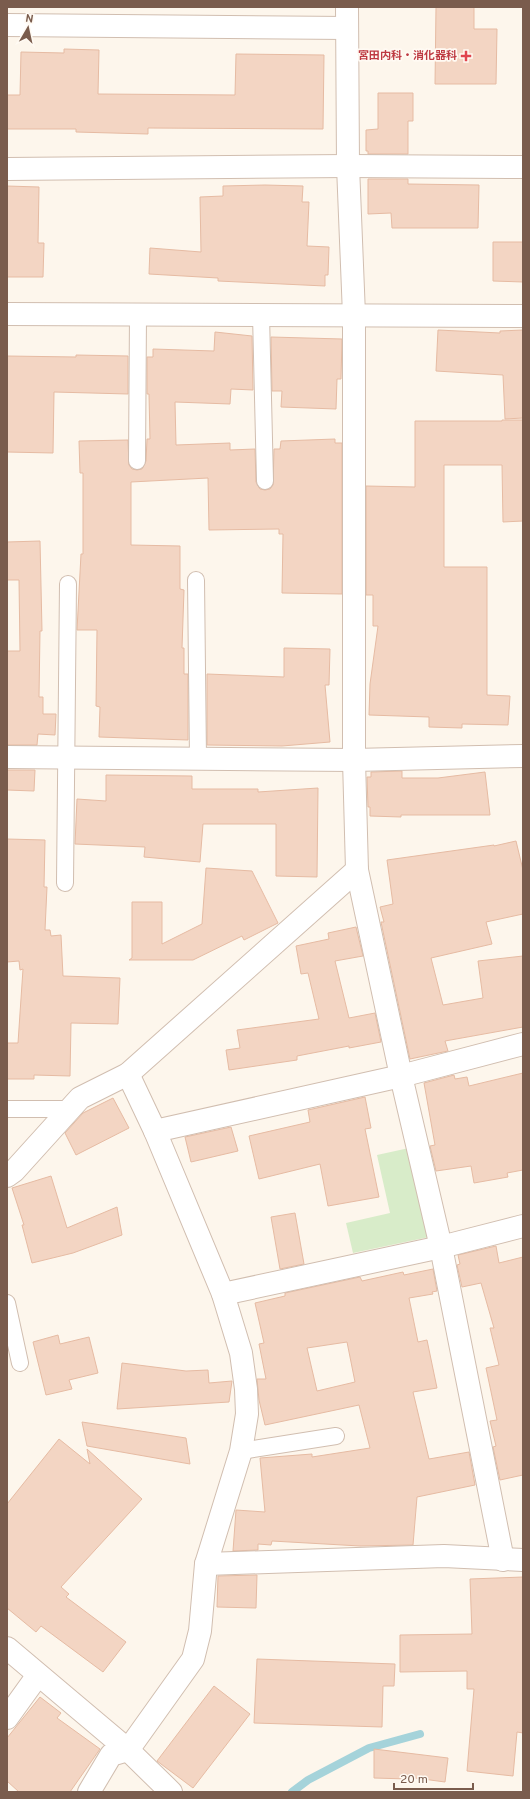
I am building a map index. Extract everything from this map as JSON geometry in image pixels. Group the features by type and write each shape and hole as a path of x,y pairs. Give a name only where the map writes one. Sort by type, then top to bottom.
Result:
{"street":[{"path":"7,25 347,18 348,166 354,315 354,760 357,870 401,1076 513,1560 444,1556 206,1564"},
{"path":"7,169 348,166 523,167"},
{"path":"7,314 523,316"},
{"path":"7,757 354,760 523,756"},
{"path":"7,1176 14,1171 80,1098 128,1074 357,870"},
{"path":"155,1131 401,1076 523,1044"},
{"path":"89,1792 111,1755 128,1750 193,1659 200,1631 206,1564 242,1451 247,1414 246,1389 241,1353 223,1294 155,1131 128,1074"},
{"path":"223,1294 441,1246 523,1226"},
{"path":"7,1648 128,1750 171,1792"},
{"path":"7,1718 38,1675"}],"lane":[{"path":"137,461 138,314"},
{"path":"261,315 265,481"},
{"path":"196,580 198,759"},
{"path":"65,884 68,584"},
{"path":"7,1109 69,1109"},
{"path":"7,1303 20,1363"},
{"path":"242,1451 336,1436"}],"green space":[{"path":"409,1148 429,1237 353,1253 346,1223 390,1213 377,1155"}],"building":[{"name":"宮田内科・消化器科","path":"436,7 474,7 474,29 497,29 496,84 435,84"},
{"path":"64,49 99,50 98,94 235,95 236,54 324,55 323,129 148,128 148,134 76,132 76,129 7,129 7,95 20,95 21,52 64,53"},
{"path":"378,93 413,93 413,121 408,121 408,154 368,154 368,151 366,151 366,130 378,129"},
{"path":"368,179 408,179 408,184 479,185 478,228 392,228 391,213 368,214"},
{"path":"7,186 39,187 38,243 44,243 43,277 7,277"},
{"path":"223,186 303,186 302,202 309,202 307,246 329,247 328,275 325,275 325,286 218,281 218,278 149,274 150,248 201,252 200,197 223,196"},
{"path":"493,242 523,242 523,282 493,281"},
{"path":"438,330 500,333 500,331 523,330 523,418 505,419 503,375 436,371"},
{"path":"215,332 252,336 253,390 231,389 230,404 175,402 176,445 230,443 230,450 255,449 256,482 260,489 265,490 270,489 273,485 274,449 280,449 281,441 335,439 335,443 342,443 342,594 282,593 283,534 279,534 279,529 209,530 208,478 131,482 131,545 180,546 180,589 184,590 182,648 184,648 184,674 188,674 188,740 99,737 100,707 96,706 97,630 77,630 81,554 83,554 83,473 80,473 79,441 128,440 129,465 132,469 142,469 146,461 147,439 150,439 149,394 147,394 147,357 153,357 153,349 214,351"},
{"path":"271,337 342,339 341,379 337,379 336,409 281,407 282,391 272,391"},
{"path":"76,355 128,356 128,394 54,392 53,453 7,452 7,356 76,357"},
{"path":"523,420 523,521 503,522 502,465 444,465 444,567 487,567 487,695 510,696 508,725 462,724 462,728 429,727 429,717 369,715 370,684 378,626 373,626 373,595 366,595 366,486 415,487 415,421"},
{"path":"40,541 42,631 40,631 39,697 43,697 43,714 56,714 55,735 38,734 37,745 7,745 7,651 20,651 19,580 7,580 7,542"},
{"path":"284,648 330,649 329,685 325,685 330,742 282,746 207,745 207,674 284,677"},
{"path":"7,770 35,770 34,791 7,790"},
{"path":"402,771 402,778 438,778 485,772 490,815 401,815 401,817 370,816 370,807 368,807 367,777 371,777 371,772"},
{"path":"106,775 192,776 192,789 258,789 258,792 318,788 317,877 276,876 276,824 203,824 200,862 144,857 145,847 75,844 77,799 106,801"},
{"path":"7,839 45,840 44,887 47,887 45,930 50,930 51,936 61,935 63,976 120,978 118,1024 71,1023 70,1076 34,1075 34,1079 7,1079 7,1043 18,1043 23,969 20,970 19,961 7,962"},
{"path":"516,841 523,870 523,914 486,922 492,944 431,958 443,1005 483,998 478,961 523,956 523,1027 445,1041 448,1051 410,1059 381,922 384,922 380,907 393,904 387,860 494,846"},
{"path":"206,868 252,871 278,923 244,940 242,936 193,960 129,960 132,958 132,902 162,902 162,944 202,924"},
{"path":"356,927 363,956 335,961 349,1018 375,1013 381,1042 349,1048 349,1046 297,1056 297,1060 229,1070 226,1050 240,1048 237,1030 319,1019 308,973 301,974 296,946 329,939 328,933"},
{"path":"523,1073 523,1170 507,1173 508,1177 474,1183 471,1166 436,1171 430,1146 435,1145 424,1083 454,1075 455,1079 467,1077 469,1086"},
{"path":"365,1097 371,1128 365,1129 379,1197 328,1206 320,1164 259,1179 249,1136 310,1122 308,1110"},
{"path":"113,1098 129,1128 76,1155 65,1133 83,1113"},
{"path":"231,1127 238,1151 191,1162 185,1137"},
{"path":"51,1176 67,1228 117,1207 122,1235 73,1253 32,1263 22,1225 24,1225 12,1188"},
{"path":"295,1213 304,1264 280,1269 271,1217"},
{"path":"496,1246 499,1263 523,1257 523,1475 500,1480 493,1447 496,1446 490,1421 497,1420 486,1368 499,1365 490,1328 494,1328 481,1283 462,1287 457,1265 460,1264 458,1255"},
{"path":"433,1269 437,1291 432,1292 433,1294 409,1298 418,1342 427,1340 437,1388 413,1392 429,1459 469,1452 475,1485 417,1497 413,1545 360,1546 272,1541 271,1545 258,1544 258,1550 233,1551 236,1510 265,1512 260,1458 312,1454 312,1457 370,1448 359,1405 265,1425 259,1400 257,1379 266,1379 259,1344 264,1343 255,1303 285,1296 285,1293 360,1277 362,1281 403,1272 404,1275","holes":["347,1342 355,1382 317,1391 307,1348"]},
{"path":"58,1335 60,1344 89,1337 98,1373 69,1380 72,1389 46,1395 33,1342"},
{"path":"122,1363 186,1371 208,1370 209,1383 232,1381 229,1402 117,1409"},
{"path":"82,1422 186,1438 190,1464 87,1446"},
{"path":"59,1439 90,1464 87,1449 142,1499 61,1587 69,1594 66,1597 126,1642 103,1672 41,1626 36,1632 7,1608 7,1504"},
{"path":"257,1575 256,1608 217,1607 218,1576"},
{"path":"523,1577 523,1733 517,1732 513,1776 467,1771 474,1689 467,1689 467,1671 400,1672 400,1635 472,1634 470,1579"},
{"path":"257,1659 395,1664 394,1686 383,1686 382,1727 254,1723"},
{"path":"214,1686 250,1714 193,1788 157,1761"},
{"path":"40,1697 61,1713 57,1718 100,1749 70,1792 19,1792 7,1781 7,1738"},
{"path":"374,1749 448,1758 445,1782 408,1777 408,1779 374,1778"}],"waterway":[{"path":"292,1792 308,1780 369,1748 420,1734"}],"place":[{"name":"宮田内科・消化器科","path":"466,56"}]}
